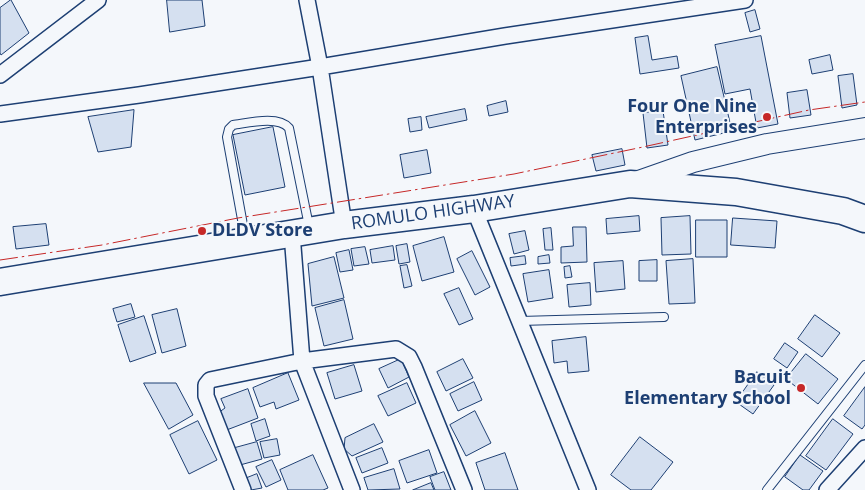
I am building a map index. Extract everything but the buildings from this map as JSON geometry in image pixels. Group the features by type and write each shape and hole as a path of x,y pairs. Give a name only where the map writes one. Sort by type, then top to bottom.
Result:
{"highway":[{"name":"ROMULO HIGHWAY","path":"0,282 344,225 474,209 630,184 736,192 843,211 865,219"}],"main road":[{"path":"630,184 693,162 767,144 865,128"}],"street":[{"path":"0,75 98,0"},
{"path":"307,0 320,67 344,225"},
{"path":"0,114 140,95 505,36 745,0"},
{"path":"474,209 588,490"},
{"path":"301,232 302,361 352,490"},
{"path":"243,490 206,396 206,385 210,380 302,361 396,349 404,352 414,367 464,490"},
{"path":"827,490 865,448"}],"lane":[{"path":"246,242 227,137 229,129 233,125 275,121 285,123 289,128 301,232"},
{"path":"520,321 664,316"},
{"path":"767,490 865,365"}],"power":[{"path":"0,260 102,245 238,218 514,174 809,110 865,102"}],"place":[{"name":"Four One Nine Enterprises","path":"767,117"},
{"name":"DLDV Store","path":"202,231"},
{"name":"Bacuit Elementary School","path":"801,388"}]}
